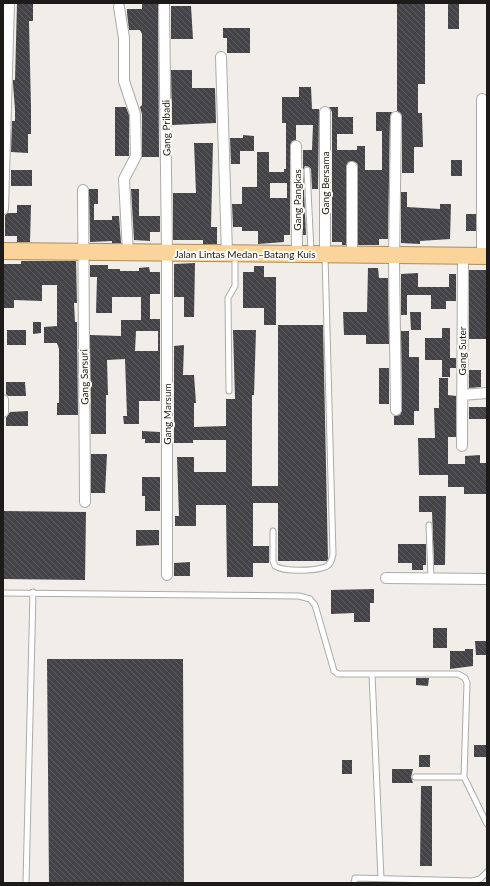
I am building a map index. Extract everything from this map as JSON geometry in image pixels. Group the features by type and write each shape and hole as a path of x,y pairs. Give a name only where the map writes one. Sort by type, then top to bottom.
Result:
{"highway":[{"name":"Jalan Lintas Medan–Batang Kuis","path":"3,251 484,256"}],"street":[{"path":"3,209 9,3"},
{"name":"Gang Pribadi","path":"164,3 167,253"},
{"path":"119,8 124,38 124,81 135,114 136,156 124,179 128,253"},
{"path":"221,57 231,254"},
{"path":"482,99 484,256"},
{"name":"Gang Bersama","path":"311,254 325,112"},
{"path":"396,117 394,256 396,410"},
{"name":"Gang Pangkas","path":"296,146 311,254"},
{"path":"352,167 352,254"},
{"name":"Gang Sarsuri","path":"83,190 85,502"},
{"name":"Gang Marsum","path":"167,253 167,575"},
{"name":"Gang Suter","path":"462,446 463,256"},
{"path":"462,395 487,393"},
{"path":"3,400 3,412"},
{"path":"386,578 487,579"}],"lane":[{"path":"273,531 273,561 275,566 279,569 292,570 326,567 331,563 333,554 311,254 307,170"},
{"path":"229,391 228,295 235,286 231,254"},
{"path":"429,525 431,579"},
{"path":"26,883 33,592"},
{"path":"3,593 33,592 307,597 315,605 334,671 338,674 458,674 465,678 467,683 464,777 487,824"},
{"path":"372,674 381,879"},
{"path":"415,777 464,777"},
{"path":"354,883 356,878 472,881 480,879 487,872"}],"building":[{"path":"17,3 33,3 33,21 29,21 31,134 28,134 28,153 11,152 12,121 15,121 13,80 15,80"},
{"path":"142,3 158,3 159,157 142,157 142,114 140,107 142,105 142,34 140,30 129,30 127,9 142,9"},
{"path":"397,3 425,3 425,84 418,84 418,113 422,113 423,147 414,147 414,173 402,173 402,117 397,111"},
{"path":"448,3 459,3 459,29 448,29"},
{"path":"171,6 191,6 193,39 171,39"},
{"path":"223,28 250,28 250,53 227,53 227,38 223,38"},
{"path":"171,70 192,70 192,88 215,88 216,123 172,125"},
{"path":"299,87 311,87 312,109 319,109 318,189 312,189 311,169 305,166 303,170 303,150 312,150 313,125 296,125 296,140 292,141 290,146 290,235 284,235 284,242 258,244 258,231 242,231 242,227 233,227 232,204 242,204 242,187 257,187 257,152 269,152 269,172 284,172 284,169 286,169 286,123 282,123 282,97 299,97","holes":["270,183 287,183 287,198 270,198"]},
{"path":"115,107 126,107 129,115 129,156 115,156"},
{"path":"329,107 338,107 338,117 353,117 353,134 337,134 337,150 357,150 357,146 365,146 365,170 382,170 382,131 376,131 376,112 392,112 390,117 388,239 379,239 379,245 358,245 358,167 357,163 352,161 348,162 346,167 346,245 342,245 342,242 332,242 332,112"},
{"path":"243,135 254,136 254,151 240,151 240,164 231,164 230,138 243,138"},
{"path":"194,143 213,143 211,227 217,227 217,244 203,244 203,240 173,240 173,193 196,193"},
{"path":"451,160 462,160 462,176 451,176"},
{"path":"11,170 32,170 32,186 11,186"},
{"path":"303,170 306,235 303,235"},
{"path":"89,189 98,189 98,204 94,204 94,220 112,220 112,216 119,216 121,243 112,243 112,241 90,242"},
{"path":"131,189 139,189 139,216 160,216 160,232 150,232 150,241 134,240"},
{"path":"401,192 407,192 407,207 440,209 440,204 451,204 450,239 420,241 420,244 401,243"},
{"path":"17,205 31,205 30,242 17,242 17,236 5,236 5,215 8,213 17,213"},
{"path":"466,214 476,214 476,231 466,231"},
{"path":"21,261 76,261 77,303 74,303 75,322 77,322 78,415 57,415 57,403 59,403 59,349 57,343 44,343 44,327 57,326 57,285 42,285 42,301 14,300 14,308 3,308 4,264 21,264"},
{"path":"195,263 194,317 184,317 184,297 174,297 174,264"},
{"path":"90,265 108,265 108,269 120,269 120,271 139,271 139,268 149,267 150,272 160,272 160,294 150,294 150,319 160,319 160,401 139,401 139,424 124,424 123,416 127,416 125,359 107,360 108,395 106,395 106,434 91,434 90,335 121,336 121,320 141,320 141,297 112,297 112,313 96,313 97,277 90,277","holes":["136,331 158,331 158,351 135,351"]},
{"path":"254,266 264,266 264,277 276,277 276,325 264,325 264,308 243,308 243,272 254,272"},
{"path":"368,268 378,268 379,278 388,278 389,344 366,344 366,335 344,335 343,312 367,312"},
{"path":"469,270 487,270 487,339 469,339"},
{"path":"418,273 418,287 449,287 449,274 456,274 456,301 446,301 446,309 431,309 431,295 407,295 407,315 401,315 401,274"},
{"path":"410,312 421,312 421,330 411,330"},
{"path":"33,322 41,322 41,333 33,334"},
{"path":"278,325 323,325 328,559 327,561 278,561 278,503 253,503 253,546 269,546 269,563 253,563 253,577 227,577 226,505 196,505 196,526 175,526 175,516 179,516 177,457 194,457 194,472 226,472 226,440 193,440 193,443 174,443 174,346 184,345 183,375 194,375 196,403 194,403 194,427 226,426 226,399 235,399 233,330 256,330 254,395 252,395 252,486 278,486"},
{"path":"442,328 450,328 450,358 456,358 456,368 450,368 450,377 442,377 442,360 425,360 425,338 442,338"},
{"path":"7,330 26,330 26,345 7,345"},
{"path":"401,331 409,331 409,357 419,357 419,411 414,411 414,425 394,425 394,416 400,415 402,410"},
{"path":"379,368 389,368 389,404 379,404"},
{"path":"469,370 481,370 481,387 469,388"},
{"path":"439,378 448,378 448,395 456,396 456,437 448,437 448,464 465,464 465,456 480,455 480,463 487,463 487,494 464,494 464,487 448,487 448,475 419,475 418,438 435,438 434,408 439,408"},
{"path":"6,382 25,382 26,396 8,396 6,394"},
{"path":"469,407 487,407 487,419 469,419"},
{"path":"28,411 28,426 6,426 6,418 10,412"},
{"path":"142,431 160,432 160,443 145,443 145,439 142,439"},
{"path":"91,454 107,454 105,493 91,493"},
{"path":"142,477 160,477 160,511 145,511 145,496 142,496"},
{"path":"419,496 446,496 445,565 434,565 432,512 419,512"},
{"path":"3,511 86,512 85,580 3,579"},
{"path":"136,530 159,530 159,545 136,546"},
{"path":"398,544 426,544 426,565 423,565 423,570 412,570 412,563 398,563"},
{"path":"190,562 190,576 174,576 174,563"},
{"path":"374,589 374,603 370,603 370,622 354,622 354,613 331,614 331,590"},
{"path":"433,628 447,628 447,648 433,648"},
{"path":"475,641 487,641 487,655 476,655"},
{"path":"465,649 473,649 473,666 450,669 450,651 465,651"},
{"path":"47,659 183,659 184,883 49,883"},
{"path":"416,678 429,678 428,686 416,685"},
{"path":"474,745 487,745 487,757 474,757"},
{"path":"419,755 430,755 430,767 419,767"},
{"path":"342,760 352,760 352,774 342,774"},
{"path":"392,769 413,769 411,777 413,783 392,783"},
{"path":"421,786 432,786 432,866 420,866"}]}
